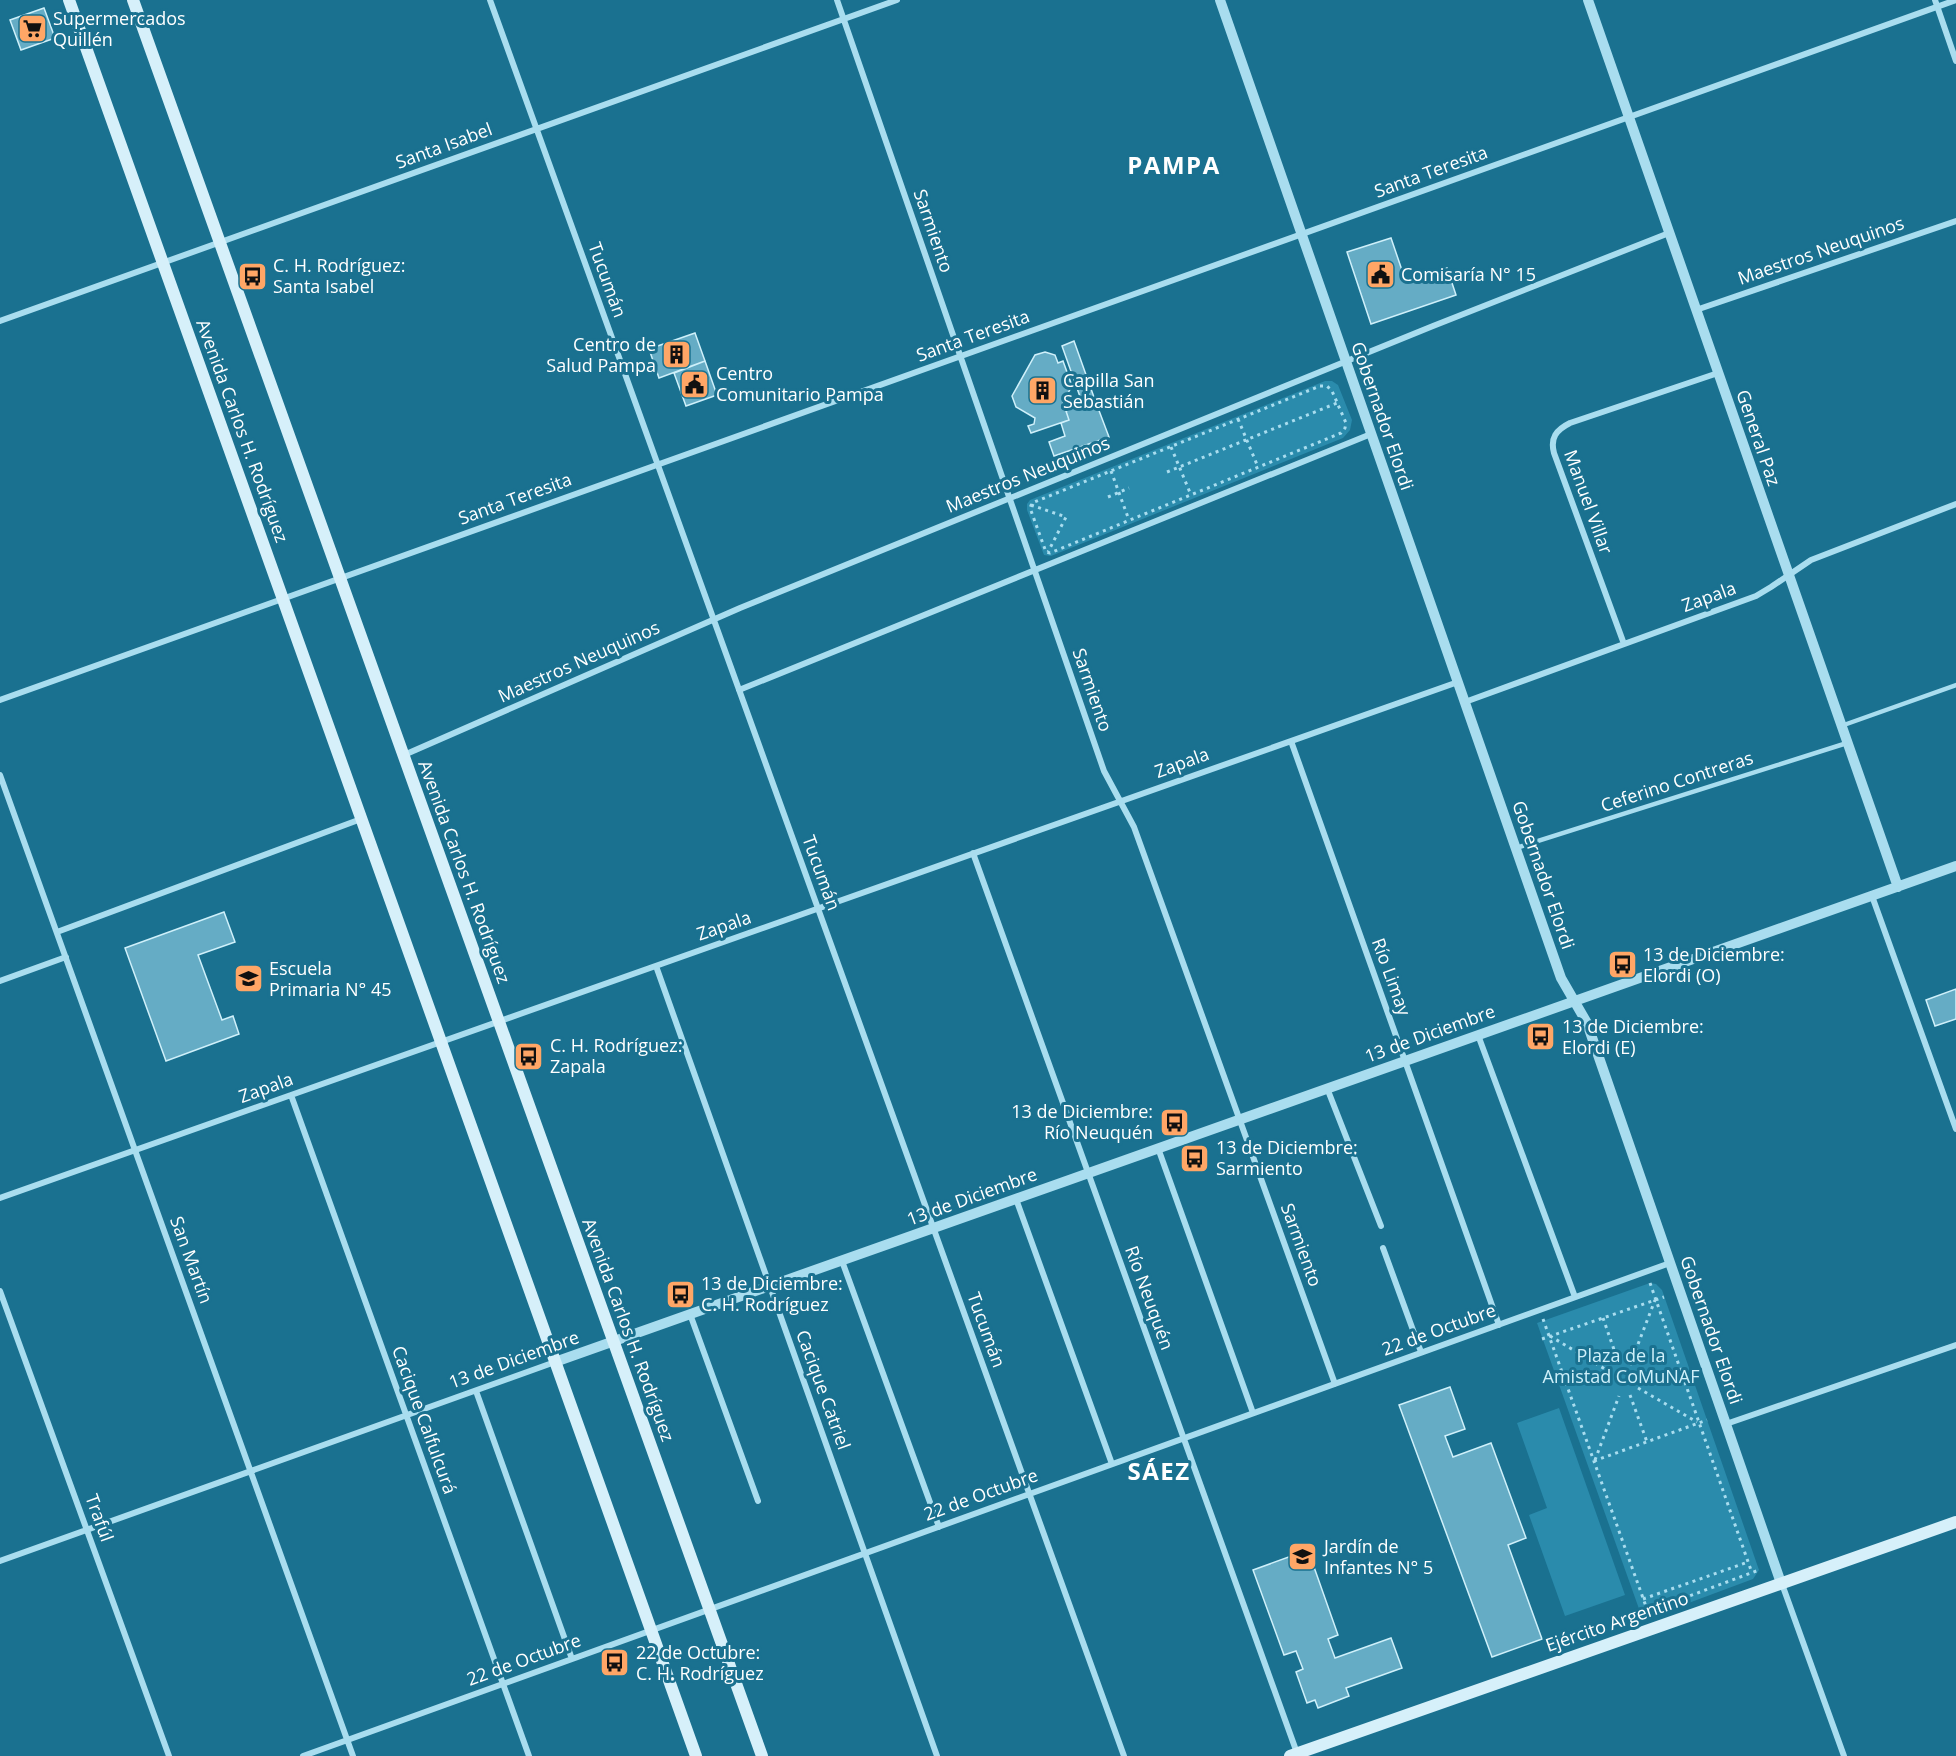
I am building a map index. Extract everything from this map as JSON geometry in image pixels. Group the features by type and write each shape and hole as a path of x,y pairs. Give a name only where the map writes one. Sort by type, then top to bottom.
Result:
{"main road":[{"name":"Avenida Carlos H. Rodríguez","path":"69,0 696,1756"},
{"name":"Avenida Carlos H. Rodríguez","path":"133,0 762,1756"},
{"name":"Ejército Argentino","path":"1294,1755 1956,1522"}],"street":[{"name":"Tucumán","path":"490,0 1124,1756"},
{"name":"Sarmiento","path":"837,0 1104,771 1134,827 1335,1384"},
{"name":"Santa Isabel","path":"0,321 897,0"},
{"name":"Gobernador Elordi","path":"1220,0 1563,982 1587,1023 1781,1583 1844,1756"},
{"name":"General Paz","path":"1588,0 1898,887"},
{"name":"Santa Teresita","path":"0,699 1629,117 1936,3 1956,0"},
{"path":"1936,3 1956,61"},
{"name":"Maestros Neuquinos","path":"1696,310 1956,221"},
{"name":"Maestros Neuquinos","path":"404,756 714,619 1669,232"},
{"name":"Manuel Villar","path":"1624,644 1554,453 1552,442 1554,435 1570,423 1718,373"},
{"path":"739,690 1371,434"},
{"name":"Zapala","path":"1465,702 1761,593 1818,557 1956,504"},
{"name":"Zapala","path":"0,1198 1458,682"},
{"name":"Río Limay","path":"1291,741 1499,1325"},
{"name":"San Martín","path":"0,775 353,1756"},
{"path":"57,932 361,819"},
{"name":"Río Neuquén","path":"973,854 1184,1438 1294,1755"},
{"name":"13 de Diciembre","path":"0,1561 1016,1198 1956,866"},
{"path":"1872,896 1956,1129"},
{"path":"0,981 66,957"},
{"name":"Cacique Catriel","path":"656,966 937,1756"},
{"path":"1477,1035 1575,1297"},
{"path":"1327,1088 1381,1226"},
{"name":"Cacique Calfulcurá","path":"291,1095 529,1756"},
{"path":"1158,1148 1253,1413"},
{"path":"1016,1198 1112,1464"},
{"path":"1383,1248 1421,1353"},
{"path":"842,1260 939,1527"},
{"name":"22 de Octubre","path":"303,1756 1670,1263"},
{"name":"Trafúl","path":"0,1291 169,1756"},
{"path":"690,1314 759,1501"},
{"path":"1726,1424 1956,1345"},
{"path":"476,1391 572,1659"}],"lane":[{"path":"1841,726 1956,685"},
{"name":"Ceferino Contreras","path":"1516,848 1847,743"}],"path":[{"path":"1031,505 1322,385 1331,388 1346,423 1346,428 1341,433 1048,552"},
{"path":"1167,472 1337,403"},
{"path":"1238,419 1258,468"},
{"path":"1171,447 1191,495"},
{"path":"1111,471 1129,520"},
{"path":"1108,496 1129,488"},
{"path":"1031,505 1066,517 1072,515"},
{"path":"1031,505 1030,508 1046,552 1048,552"},
{"path":"1048,552 1066,517"},
{"path":"1650,1283 1752,1573"},
{"path":"1542,1339 1664,1297"},
{"path":"1630,1365 1655,1300"},
{"path":"1540,1310 1648,1611"},
{"path":"1603,1318 1619,1364"},
{"path":"1550,1336 1610,1372"},
{"path":"1638,1388 1699,1423"},
{"path":"1630,1395 1647,1442"},
{"path":"1594,1461 1619,1396"},
{"path":"1594,1461 1707,1420"},
{"path":"1643,1599 1748,1562"},
{"path":"1641,1614 1759,1570"}],"green space":[{"path":"1325,381 1332,381 1338,385 1352,420 1350,430 1343,438 1051,556 1044,555 1027,510 1030,500"},
{"name":"Plaza de la Amistad CoMuNAF","path":"1650,1283 1656,1284 1662,1290 1759,1570 1753,1579 1643,1620 1537,1323"},
{"path":"1559,1408 1625,1595 1565,1616 1529,1515 1547,1508 1517,1423"}],"building":[{"name":"Supermercados Quillén","path":"44,8 55,38 21,50 10,20"},
{"name":"Comisaría N° 15","path":"1391,238 1406,282 1447,268 1456,295 1371,324 1347,252"},
{"name":"Centro de Salud Pampa","path":"695,333 705,361 659,378 649,349"},
{"path":"1074,341 1095,400 1083,405 1062,346"},
{"name":"Capilla San Sebastián","path":"1045,352 1055,355 1058,363 1063,361 1072,386 1063,402 1069,420 1031,433 1028,426 1034,424 1035,418 1016,407 1012,396 1035,355"},
{"name":"Centro Comunitario Pampa","path":"705,361 717,395 686,406 674,373"},
{"path":"1095,400 1109,437 1054,456 1049,442 1065,436 1061,423 1069,420 1066,411"},
{"path":"224,912 235,942 198,955 222,1020 233,1016 239,1034 166,1061 125,948"},
{"path":"1956,989 1956,1019 1935,1026 1926,1000"},
{"path":"1450,1387 1465,1429 1445,1436 1453,1457 1491,1443 1526,1538 1508,1545 1542,1639 1492,1657 1399,1405"},
{"path":"1308,1550 1338,1635 1328,1639 1335,1658 1391,1638 1402,1668 1346,1688 1349,1696 1318,1708 1315,1700 1307,1703 1296,1672 1303,1669 1296,1651 1284,1655 1253,1570"}],"place":[{"name":"Supermercados Quillén","path":"32,29"},
{"name":"Comisaría N° 15","path":"1380,275"},
{"name":"C. H. Rodríguez: Santa Isabel","path":"252,276"},
{"name":"Centro de Salud Pampa","path":"677,355"},
{"name":"Centro Comunitario Pampa","path":"695,384"},
{"name":"Capilla San Sebastián","path":"1042,391"},
{"name":"13 de Diciembre: Elordi (O)","path":"1622,965"},
{"name":"Escuela Primaria N° 45","path":"248,979"},
{"name":"13 de Diciembre: Elordi (E)","path":"1541,1037"},
{"name":"C. H. Rodríguez: Zapala","path":"529,1056"},
{"name":"13 de Diciembre: Río Neuquén","path":"1174,1122"},
{"name":"13 de Diciembre: Sarmiento","path":"1195,1158"},
{"name":"13 de Diciembre: C. H. Rodríguez","path":"680,1294"},
{"name":"Jardín de Infantes N° 5","path":"1303,1557"},
{"name":"22 de Octubre: C. H. Rodríguez","path":"615,1663"}],"district":[{"name":"PAMPA","path":"1174,166"},
{"name":"SÁEZ","path":"1159,1472"}]}
